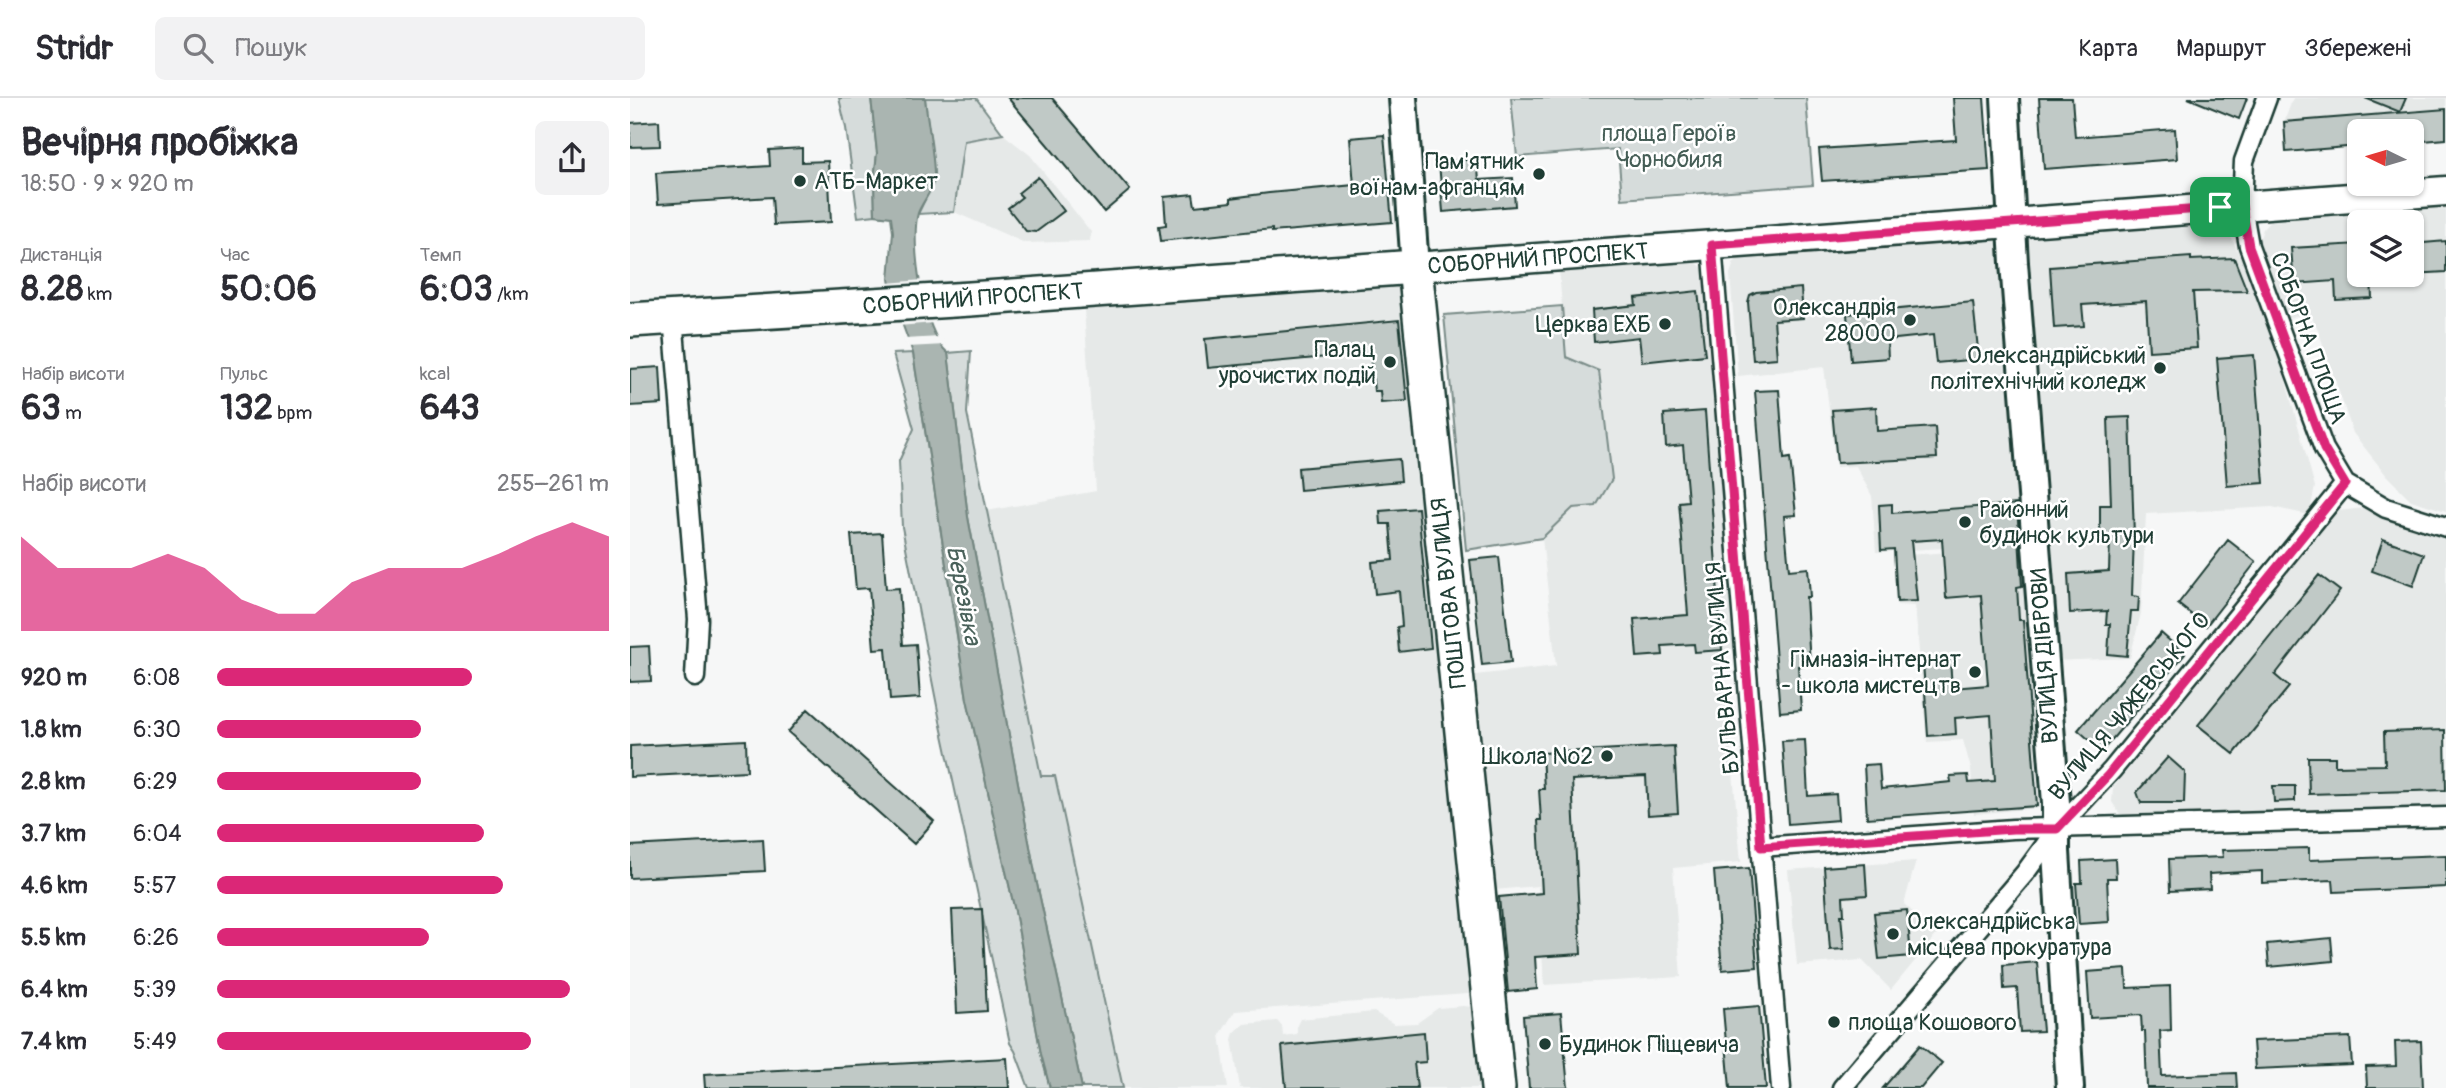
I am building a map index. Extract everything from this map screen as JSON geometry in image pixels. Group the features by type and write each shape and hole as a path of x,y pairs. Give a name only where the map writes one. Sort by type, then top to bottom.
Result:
{"highway":[{"name":"СОБОРНИЙ ПРОСПЕКТ","path":"630,320 1415,267"},
{"name":"ПОШТОВА ВУЛИЦЯ","path":"1415,267 1498,1088"}],"main road":[{"name":"СОБОРНИЙ ПРОСПЕКТ","path":"1415,267 2446,191"}],"street":[{"name":"ПОШТОВА ВУЛИЦЯ","path":"1403,98 1415,267"},
{"name":"ВУЛИЦЯ ДІБРОВИ","path":"2005,98 2057,829 2070,1088"},
{"name":"СОБОРНА ПЛОЩА","path":"2267,98 2244,161 2242,206 2249,246 2324,449 2345,484 2386,508 2446,527"},
{"name":"БУЛЬВАРНА ВУЛИЦЯ","path":"1712,245 1781,1088"},
{"path":"673,317 698,619 695,677"},
{"name":"ВУЛИЦЯ ЧИЖЕВСЬКОГО","path":"1842,1088 2025,873 2057,829 2108,775 2345,484"},
{"path":"1761,847 2013,829 2446,817"}],"shaded area":[{"path":"2293,98 2446,98 2446,109 2284,122"},
{"path":"1003,134 1030,155 1091,232 1090,241 1025,243 954,212 964,140"},
{"path":"2446,207 2446,511 2411,500 2387,476 2353,433 2317,327 2309,312 2286,319 2259,241 2263,229 2270,221 2347,215 2347,287 2424,287 2424,210 2408,210"},
{"path":"2213,222 2227,229 2266,310 2315,487 2309,515 2272,507 2146,514 2141,613 2130,658 2052,661 2021,251 2026,238 2041,231"},
{"path":"1991,238 2000,244 2028,543 1876,552 1872,496 1856,466 1836,467 1824,367 1738,376 1730,274 1734,262 1745,255"},
{"path":"1692,259 1705,270 1737,648 1722,650 1741,862 1673,868 1681,977 1544,985 1538,886 1495,890 1475,675 1556,666 1542,538 1573,508 1559,270"},
{"path":"1392,283 1402,285 1481,993 1235,1011 1220,1035 1228,1088 1123,1088 1055,776 1041,777 987,511 1096,491 1084,309"},
{"path":"2365,508 2446,535 2446,806 2129,818 2119,813 2112,802 2113,788 2337,511"},
{"name":"Гімназія-інтернат - школа мистецтв","path":"2021,547 2039,808 1974,814 1971,769 1963,740 1927,742 1915,606 1897,605 1893,556"},
{"path":"1916,861 1904,904 1937,934 1891,990 1862,960 1797,965 1788,870"},
{"path":"1472,1007 1482,1016 1489,1088 1240,1088 1232,1039 1234,1033 1244,1024 1277,1021 1282,1026 1283,1036 1297,1034 1300,1019 1374,1012 1394,1024 1417,1023 1438,1008"}],"green space":[{"path":"839,98 871,98 877,153 874,180 875,215 858,217 846,128"},
{"path":"925,98 976,98 1003,134 964,141 954,212 918,214 934,181"},
{"name":"площа Героїв Чорнобиля","path":"1511,98 1806,98 1813,185 1622,199 1618,149 1517,157"},
{"path":"1562,306 1566,357 1599,371 1612,479 1596,506 1573,508 1542,538 1466,550 1444,315"},
{"path":"971,351 967,413 1041,776 1055,776 1123,1088 1082,1088 1037,884 968,517 948,353"},
{"path":"913,353 967,699 1015,911 1041,1054 1050,1088 1029,1088 1010,1043 940,721 902,527 899,461 914,429 893,354"}],"water":[{"name":"Березівка","path":"871,98 925,98 934,179 918,213 917,265 925,308 939,343 948,353 968,517 1037,884 1082,1088 1050,1088 1041,1054 1015,911 967,699 913,353 892,296 889,279 893,232 891,217 875,215 874,180 877,153"}],"pier":[{"path":"923,280 934,323 898,326 886,283"},
{"path":"940,337 945,345 907,347 904,339"}],"building":[{"path":"1008,98 1052,98 1130,190 1104,212"},
{"path":"1953,98 1984,98 1989,170 1822,181 1819,149 1956,140"},
{"path":"2039,98 2072,98 2075,137 2175,129 2177,159 2044,169"},
{"path":"2188,98 2247,98 2239,119"},
{"path":"2365,98 2406,98 2400,112"},
{"path":"2446,109 2446,139 2424,141 2424,119 2347,119 2347,147 2286,152 2284,122"},
{"path":"659,121 660,146 630,147 630,123"},
{"path":"1384,135 1392,222 1272,232 1272,229 1161,241 1159,226 1166,225 1164,197 1193,194 1195,206 1231,202 1231,198 1354,185 1350,138"},
{"path":"802,148 802,162 828,161 831,222 774,225 772,197 658,204 656,173 770,166 769,150"},
{"path":"1477,159 1479,180 1513,178 1515,206 1443,212 1439,162"},
{"path":"1038,177 1064,211 1036,232 1026,231 1008,208 1022,197 1018,193"},
{"path":"2446,241 2446,272 2424,273 2424,243"},
{"path":"2347,245 2347,287 2372,287 2372,298 2336,300 2335,281 2294,284 2291,248"},
{"path":"2191,257 2191,260 2234,258 2247,291 2193,292 2197,348 2149,351 2146,301 2082,305 2084,326 2054,328 2050,267"},
{"path":"1801,288 1803,318 1774,320 1777,358 1753,360 1748,302 1750,295 1756,292"},
{"path":"1698,291 1705,355 1642,362 1639,337 1594,342 1592,310 1636,305 1635,298"},
{"path":"1973,302 1979,359 1936,363 1933,335 1887,340 1888,358 1851,361 1847,314"},
{"path":"1399,320 1407,401 1381,403 1380,391 1374,391 1370,353 1208,368 1205,339"},
{"path":"2254,355 2264,483 2227,486 2217,358"},
{"path":"660,367 662,404 630,406 630,369"},
{"path":"1779,390 1784,459 1790,458 1796,515 1784,516 1789,570 1808,568 1810,597 1806,597 1810,665 1798,666 1801,710 1780,712 1755,391"},
{"path":"1876,407 1877,431 1935,427 1937,458 1837,463 1832,410"},
{"path":"1705,411 1722,650 1695,652 1694,644 1662,646 1663,655 1637,657 1634,619 1688,615 1679,502 1688,501 1683,445 1666,447 1664,414"},
{"path":"2130,417 2134,536 2132,596 2139,597 2138,611 2131,611 2127,656 2108,654 2110,624 2106,624 2107,611 2070,613 2068,574 2109,571 2110,537 2100,537 2100,505 2111,505 2108,418"},
{"path":"1399,459 1401,481 1300,490 1298,468"},
{"name":"Гімназія-інтернат - школа мистецтв","path":"1892,504 1892,513 2017,504 2022,586 2017,587 2019,620 2023,620 2037,806 1867,818 1864,765 1879,764 1881,789 1951,782 1950,776 1968,775 1969,783 1995,781 1991,715 1955,718 1956,734 1928,736 1923,662 1950,660 1952,688 1988,685 1981,595 1946,598 1942,539 1911,541 1917,601 1897,602 1894,549 1881,550 1879,505"},
{"path":"1418,508 1431,648 1399,652 1397,627 1402,626 1399,591 1375,594 1372,562 1393,560 1390,524 1381,524 1380,511"},
{"path":"882,533 886,589 899,588 903,645 916,644 920,698 890,700 886,648 874,649 869,588 856,589 851,535"},
{"path":"2383,539 2424,554 2413,586 2372,571"},
{"path":"2228,540 2256,562 2206,626 2178,604"},
{"path":"1499,557 1511,662 1482,665 1470,560"},
{"path":"2319,575 2340,591 2275,675 2289,687 2234,754 2198,725"},
{"path":"2161,633 2185,654 2102,751 2078,730"},
{"path":"649,646 651,681 630,682 630,647"},
{"path":"808,709 934,821 914,844 788,732"},
{"path":"2445,730 2446,790 2309,794 2308,757 2335,757 2335,766 2385,765 2384,732"},
{"path":"746,740 747,771 630,777 630,746"},
{"path":"1805,740 1808,796 1836,794 1838,820 1788,824 1782,741"},
{"path":"1674,746 1678,813 1648,815 1646,776 1572,780 1581,954 1535,957 1537,989 1508,992 1499,897 1542,893 1538,820 1541,820 1539,789 1544,789 1542,753"},
{"path":"2168,757 2185,772 2184,803 2141,803 2137,792"},
{"path":"2273,786 2295,786 2295,801 2274,802"},
{"path":"763,839 765,871 630,878 630,846"},
{"path":"2309,848 2309,860 2446,855 2446,887 2334,892 2333,880 2262,883 2262,871 2209,874 2210,889 2170,891 2169,859 2223,857 2222,850"},
{"path":"2115,859 2116,878 2107,878 2109,922 2079,924 2076,883 2082,883 2081,861"},
{"path":"1865,864 1867,895 1843,897 1844,915 1841,915 1844,949 1830,950 1824,867"},
{"path":"1749,868 1757,967 1722,970 1714,871"},
{"path":"982,909 987,1011 957,1013 952,910"},
{"name":"Олександрійська місцева прокуратура","path":"1907,910 1911,956 1879,959 1874,913"},
{"path":"2331,938 2333,961 2269,967 2267,944"},
{"path":"2037,962 2043,1031 2020,1032 2017,988 2004,989 2003,965"},
{"path":"2126,969 2127,988 2170,986 2171,1030 2160,1031 2162,1076 2236,1073 2237,1088 2147,1088 2145,1031 2142,1031 2141,1015 2090,1018 2087,972"},
{"path":"1759,1006 1766,1088 1730,1088 1723,1009"},
{"name":"Будинок Піщевича","path":"1561,1013 1568,1088 1529,1088 1523,1016"},
{"path":"1424,1032 1426,1062 1414,1063 1417,1088 1286,1088 1282,1046"},
{"path":"2350,1037 2352,1065 2255,1069 2253,1041"},
{"path":"2421,1041 2423,1088 2367,1088 2366,1067 2396,1066 2395,1042"},
{"path":"1920,1045 1942,1063 1921,1088 1883,1088"},
{"path":"1007,1058 1009,1088 705,1088 704,1074"}],"place":[{"name":"Пам'ятник воїнам-афганцям","path":"1539,174"},
{"name":"АТБ-Маркет","path":"800,181"},
{"name":"Олександрія 28000","path":"1910,320"},
{"name":"Церква ЕХБ","path":"1665,324"},
{"name":"Палац урочистих подій","path":"1390,362"},
{"name":"Олександрійський політехнічний коледж","path":"2160,368"},
{"name":"Районний будинок культури","path":"1965,522"},
{"name":"Гімназія-інтернат - школа мистецтв","path":"1975,672"},
{"name":"Школа №2","path":"1607,756"},
{"name":"Олександрійська місцева прокуратура","path":"1893,934"},
{"name":"площа Кошового","path":"1834,1022"},
{"name":"Будинок Піщевича","path":"1545,1044"}],"route":[{"path":"2242,206 2249,246 2324,449 2345,484 2108,775 2057,829 2013,829 1761,847 1712,245 2220,207 2242,206"}]}
